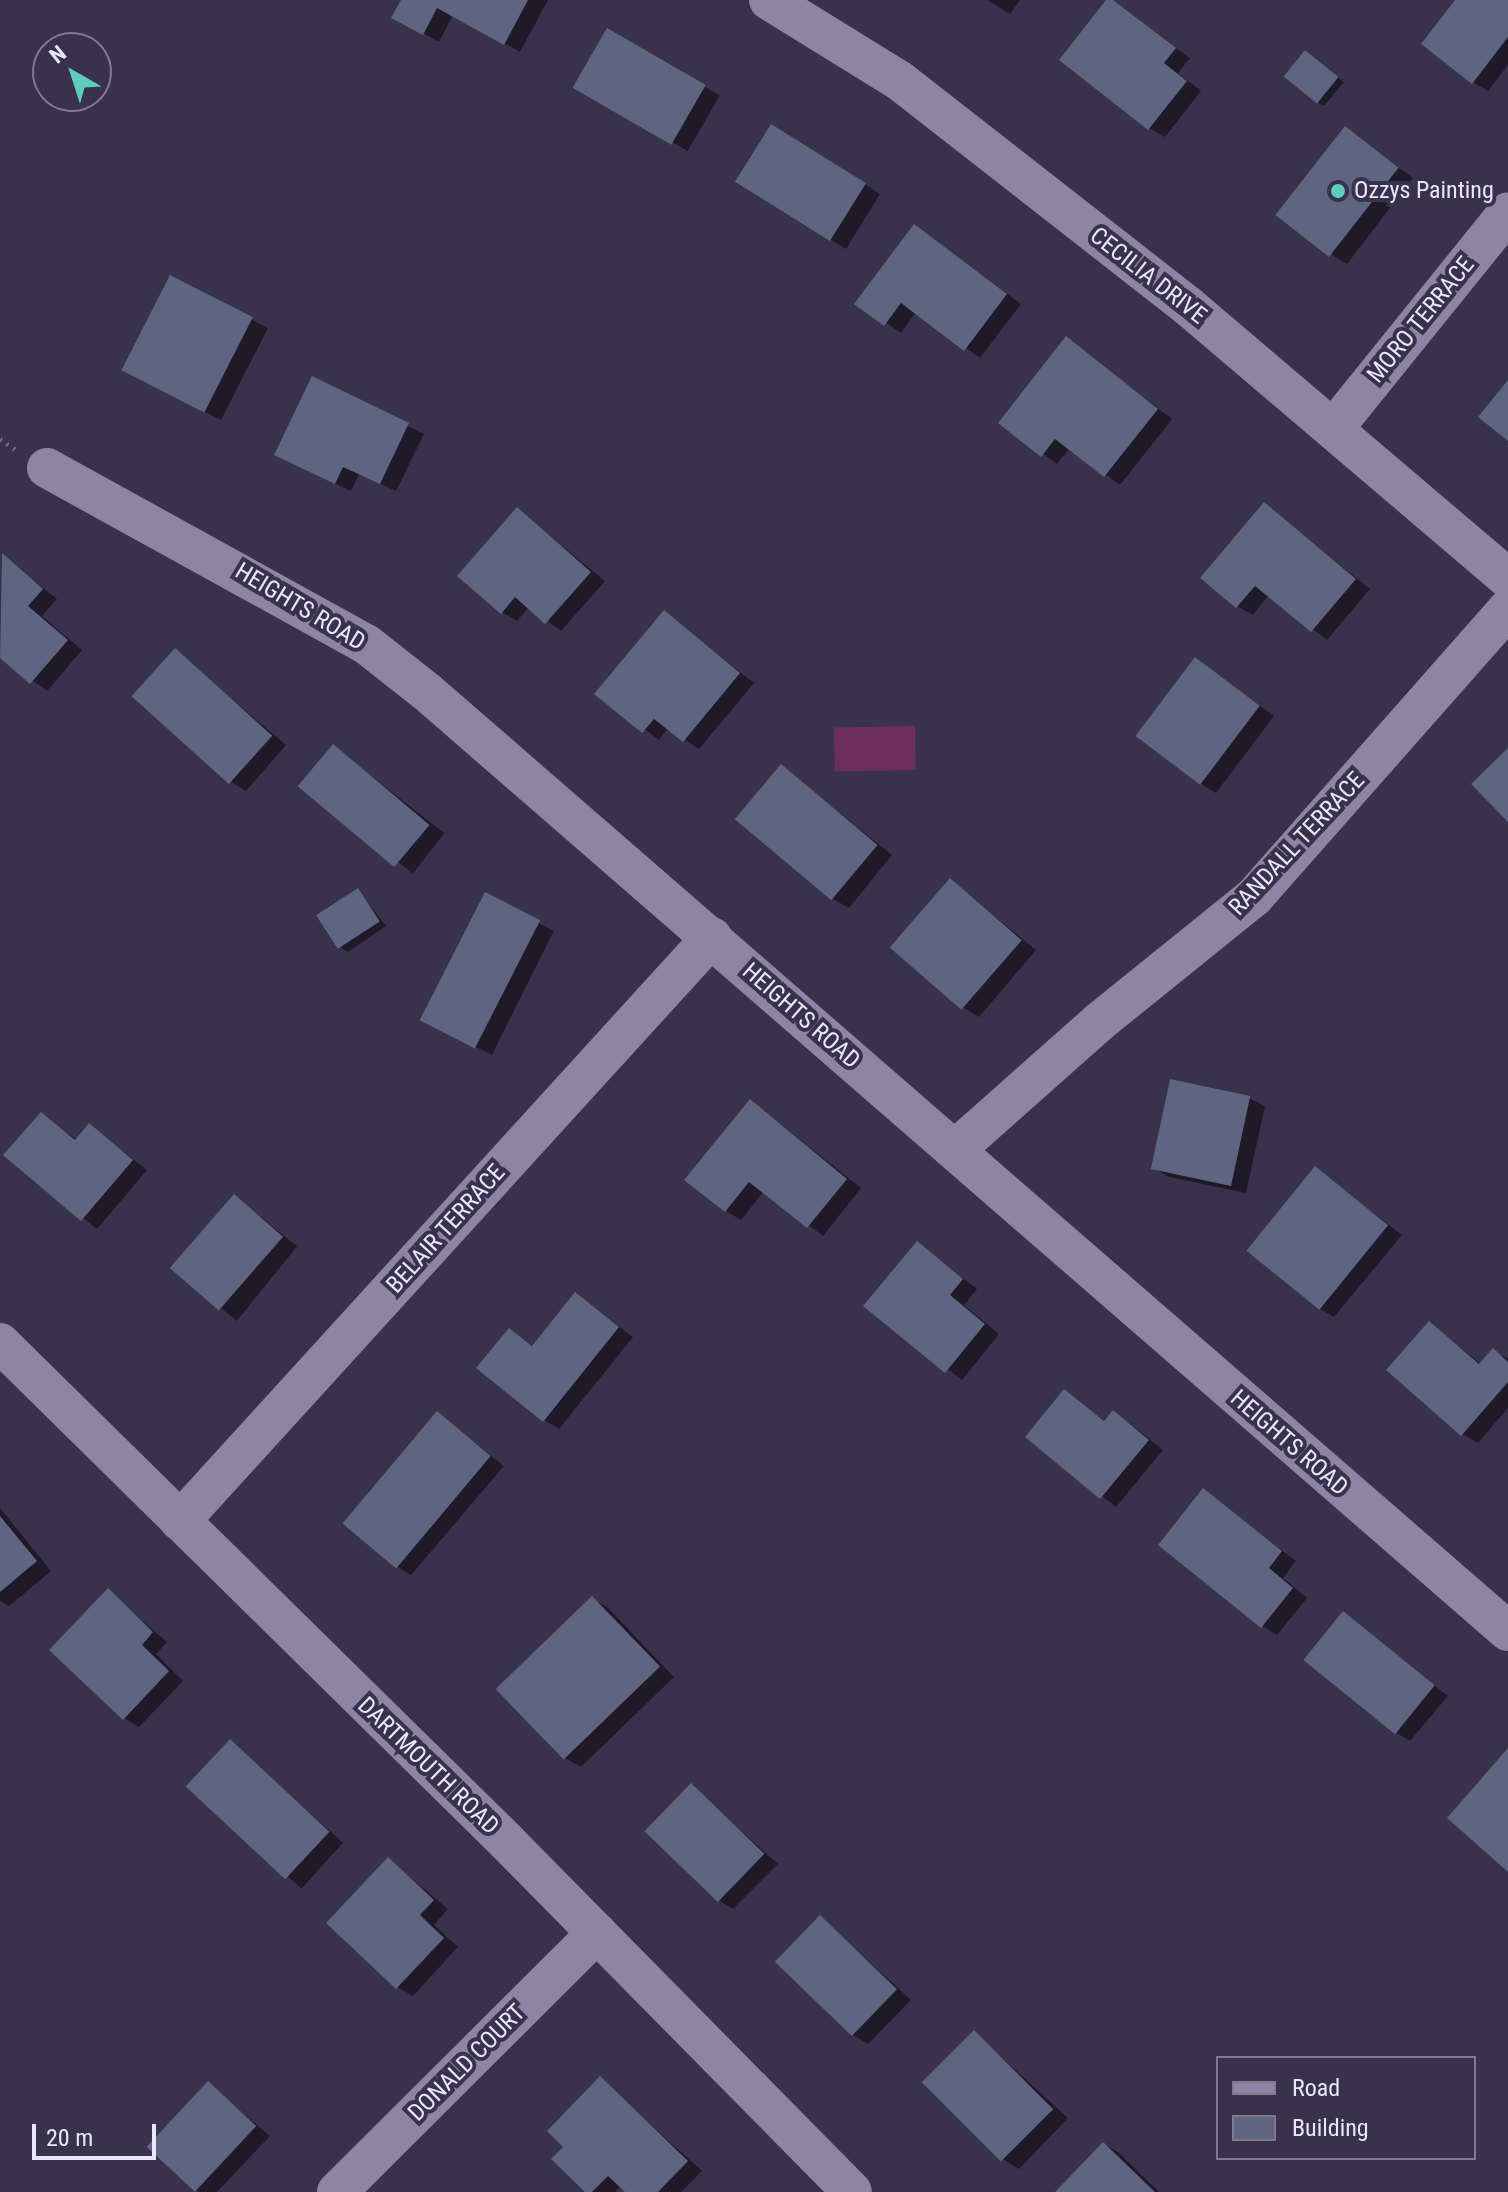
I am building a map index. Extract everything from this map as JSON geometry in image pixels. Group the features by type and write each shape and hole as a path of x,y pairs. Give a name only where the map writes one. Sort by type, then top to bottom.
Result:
{"street":[{"name":"CECILIA DRIVE","path":"769,0 900,81 1188,306 1508,578"},
{"name":"MORO TERRACE","path":"1334,428 1508,212"},
{"name":"HEIGHTS ROAD","path":"47,468 366,644 712,937 1508,1631"},
{"name":"RANDALL TERRACE","path":"955,1150 1099,1022 1254,897 1508,609"},
{"name":"BELAIR TERRACE","path":"180,1521 712,937"},
{"name":"DARTMOUTH ROAD","path":"0,1343 597,1933 852,2192"},
{"name":"DONALD COURT","path":"337,2192 597,1933"}],"shaded area":[{"path":"915,726 916,770 835,771 834,727"}],"building":[{"path":"401,0 528,0 504,45 437,8 423,35 391,18"},
{"path":"1106,0 1113,0 1176,48 1164,63 1187,81 1148,130 1059,60"},
{"path":"1455,0 1508,0 1508,37 1472,84 1421,44"},
{"path":"607,28 706,85 671,145 572,88"},
{"path":"1305,50 1338,77 1317,103 1284,76"},
{"path":"771,124 866,183 830,241 735,182"},
{"name":"Ozzys Painting","path":"1345,126 1399,168 1329,257 1275,215"},
{"path":"914,224 1007,294 964,351 901,303 884,326 854,304"},
{"path":"170,275 253,317 204,413 121,370"},
{"path":"1066,336 1158,409 1104,477 1055,439 1041,457 998,423"},
{"path":"312,376 409,423 380,484 343,467 335,484 274,455"},
{"path":"1508,380 1508,441 1478,417"},
{"path":"1264,502 1356,579 1311,632 1255,586 1236,608 1200,578"},
{"path":"517,507 591,572 545,624 515,597 501,614 457,576"},
{"path":"2,553 43,589 28,606 68,640 30,684 0,658"},
{"path":"664,610 740,673 683,742 654,719 642,733 594,694"},
{"path":"175,648 272,736 229,784 132,696"},
{"path":"1195,657 1260,706 1200,785 1135,736"},
{"path":"333,744 430,825 394,867 298,786"},
{"path":"1508,748 1508,822 1471,784"},
{"path":"781,764 878,845 831,900 735,819"},
{"path":"950,878 1022,940 961,1010 890,947"},
{"path":"358,888 380,922 338,949 316,915"},
{"path":"485,892 540,920 475,1048 420,1020"},
{"path":"1170,1079 1250,1096 1231,1186 1151,1169"},
{"path":"750,1099 847,1179 807,1228 749,1182 725,1212 684,1180"},
{"path":"41,1112 75,1140 89,1123 133,1160 81,1221 3,1155"},
{"path":"1315,1166 1388,1225 1319,1310 1246,1251"},
{"path":"234,1194 283,1237 219,1311 170,1268"},
{"path":"917,1241 963,1279 950,1295 985,1324 945,1373 863,1306"},
{"path":"575,1292 619,1327 543,1422 476,1368 509,1328 532,1346"},
{"path":"1429,1321 1479,1364 1493,1348 1508,1362 1508,1382 1461,1436 1386,1370"},
{"path":"1064,1389 1104,1421 1113,1410 1149,1440 1100,1499 1025,1437"},
{"path":"437,1411 491,1456 396,1569 343,1524"},
{"path":"1203,1488 1282,1551 1269,1568 1293,1588 1261,1628 1158,1545"},
{"path":"0,1516 37,1561 0,1592"},
{"path":"108,1588 153,1632 142,1645 169,1671 123,1720 49,1650"},
{"path":"592,1596 660,1666 564,1760 496,1689"},
{"path":"1343,1611 1435,1685 1395,1734 1303,1660"},
{"path":"230,1739 329,1832 285,1879 186,1787"},
{"path":"1508,1748 1508,1872 1447,1818"},
{"path":"691,1783 764,1854 718,1902 644,1831"},
{"path":"388,1857 434,1900 420,1915 444,1938 396,1989 326,1923"},
{"path":"820,1915 897,1989 852,2036 775,1962"},
{"path":"974,2030 1053,2109 1001,2162 922,2082"},
{"path":"600,2076 688,2161 658,2192 625,2192 608,2176 592,2192 585,2192 551,2159 563,2147 547,2131"},
{"path":"208,2081 256,2126 195,2192 147,2147"},
{"path":"1103,2142 1155,2192 1055,2192"}],"place":[{"name":"Ozzys Painting","path":"1338,191"}]}
